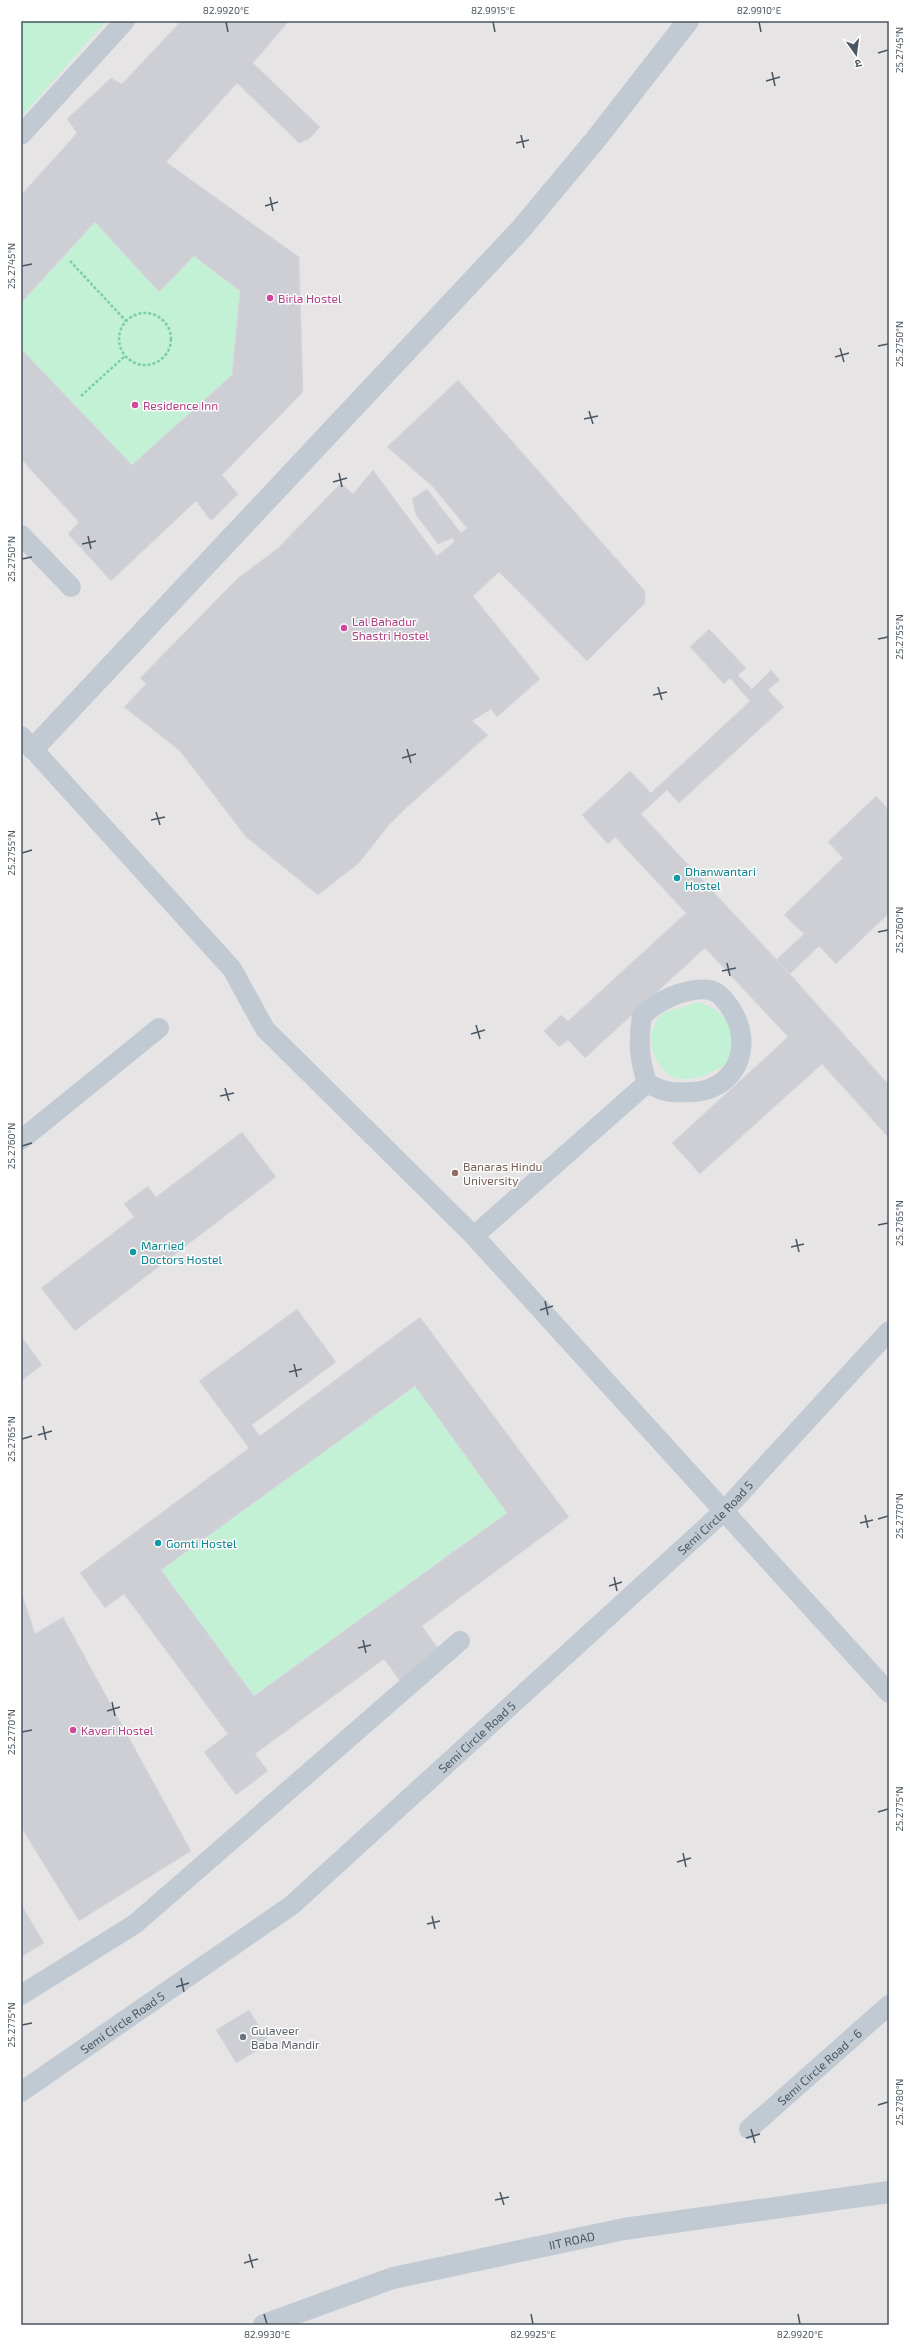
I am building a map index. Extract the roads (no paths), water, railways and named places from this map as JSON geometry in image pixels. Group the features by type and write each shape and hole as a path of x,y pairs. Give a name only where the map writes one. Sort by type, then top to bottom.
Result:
{"street":[{"path":"27,742 521,229 596,139 688,21"},
{"name":"IIT ROAD","path":"264,2325 393,2278 624,2229 889,2192"}],"lane":[{"path":"21,135 125,21"},
{"path":"21,536 71,587"},
{"path":"27,742 232,969 265,1029 474,1236 889,1693"},
{"path":"700,990 716,992 728,1004 739,1022 742,1041 740,1057 733,1072 705,1091 662,1092 647,1083 640,1062 639,1032 642,1016 649,1009 668,998 686,991 700,990"},
{"path":"21,1140 159,1028"},
{"path":"474,1236 647,1083"},
{"name":"Semi Circle Road 5","path":"21,2092 292,1905 724,1511 889,1331"},
{"path":"21,1995 135,1924 460,1641"},
{"name":"Semi Circle Road - 6","path":"749,2129 889,2005"}],"place":[{"name":"Birla Hostel","path":"270,298"},
{"name":"Residence Inn","path":"135,405"},
{"name":"Lal Bahadur Shastri Hostel","path":"344,628"},
{"name":"Dhanwantari Hostel","path":"677,878"},
{"name":"Banaras Hindu University","path":"455,1173"},
{"name":"Married Doctors Hostel","path":"133,1252"},
{"name":"Gomti Hostel","path":"158,1543"},
{"name":"Kaveri Hostel","path":"73,1730"},
{"name":"Gulaveer Baba Mandir","path":"243,2037"}]}
